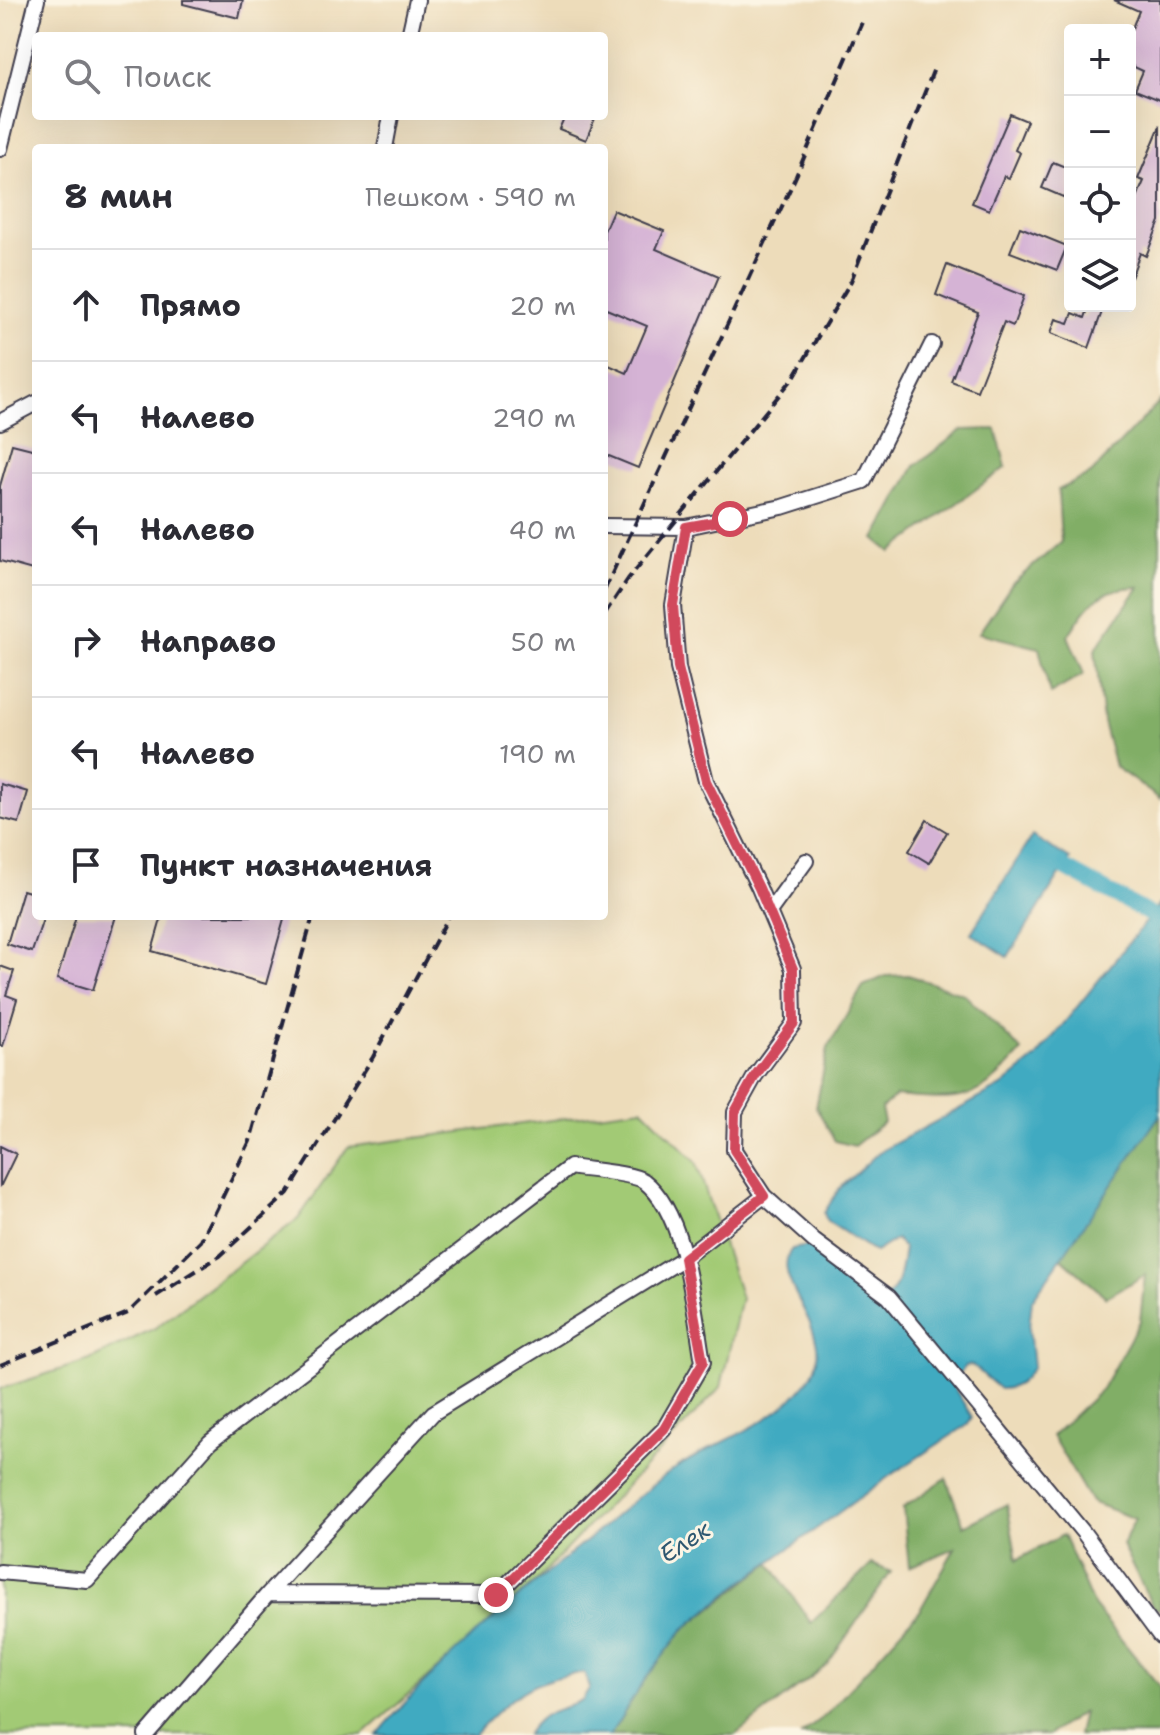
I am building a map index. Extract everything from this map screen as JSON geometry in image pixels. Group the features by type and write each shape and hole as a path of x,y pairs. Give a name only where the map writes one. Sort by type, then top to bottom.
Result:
{"street":[{"path":"0,149 37,0"},
{"path":"410,32 417,0"},
{"path":"386,144 390,120"},
{"path":"608,526 686,527 782,507 864,481 932,344"},
{"path":"0,422 32,405"},
{"path":"686,527 673,605 678,668 706,781 793,969 794,1023 755,1076 735,1112 734,1150 764,1196 814,1241 889,1297 1083,1532 1160,1636"},
{"path":"769,912 806,861"},
{"path":"0,1572 87,1580 210,1442 570,1167 642,1180 663,1205 684,1258 703,1362 664,1429 496,1595 268,1594"},
{"path":"146,1735 268,1594 433,1413 684,1258 764,1196"}],"green space":[{"path":"1160,401 1160,799 1115,767 1103,722 1095,650 1139,587 1114,590 1089,606 1068,636 1084,674 1050,694 1039,648 979,633 1012,584 1061,542 1058,490 1091,474"},
{"path":"996,429 1006,467 891,552 875,539 915,466 962,430"},
{"path":"908,975 964,994 1022,1051 980,1090 953,1098 896,1096 881,1109 884,1122 854,1146 835,1141 816,1107 828,1048 863,986 886,976"},
{"path":"642,1108 696,1162 741,1298 721,1387 534,1583 363,1735 0,1735 0,1389 90,1360 155,1328 298,1219 348,1147"},
{"path":"1160,1115 1160,1610 1153,1607 1122,1545 1135,1519 1091,1502 1052,1436 1102,1389 1140,1321 1145,1275 1106,1297 1059,1256"},
{"path":"946,1478 964,1526 1007,1504 1017,1560 1063,1535 1093,1605 1160,1687 1160,1735 1078,1735 1083,1712 1048,1735 801,1735 827,1714 920,1610 955,1548 909,1567 903,1508"},
{"path":"770,1563 811,1623 872,1564 891,1572 826,1666 735,1735 610,1735 644,1681 683,1630"}],"water":[{"path":"1032,836 1070,859 1008,957 971,933"},
{"name":"Елек","path":"1160,904 1160,1115 1032,1300 1029,1328 1033,1367 1023,1380 1000,1389 972,1365 965,1366 952,1384 972,1417 967,1425 891,1475 737,1586 683,1630 644,1681 610,1735 526,1735 545,1715 582,1700 590,1687 584,1673 550,1679 523,1692 510,1700 474,1735 377,1735 425,1682 477,1633 641,1494 676,1468 762,1421 793,1397 807,1382 816,1364 817,1345 812,1327 788,1277 786,1262 792,1249 808,1246 872,1299 888,1296 900,1275 904,1249 896,1239 875,1252 827,1221 824,1213 839,1189 879,1152 1002,1086 1036,1058"}],"building":[{"path":"183,0 243,0 239,18 183,4"},
{"path":"1114,0 1160,0 1160,100 1136,90 1143,71 1136,68 1134,24 1139,11"},
{"path":"1010,114 1027,121 1015,150 1020,153 1009,178 1004,176 989,210 972,203"},
{"path":"563,120 594,120 586,140 559,129"},
{"path":"1160,126 1160,221 1146,256 1140,253 1136,264 1136,200 1144,181 1138,179"},
{"path":"1053,162 1064,167 1064,197 1042,188"},
{"path":"613,210 664,231 656,249 719,276 638,468 608,456 608,365 627,373 647,326 608,310 608,222"},
{"path":"1020,227 1064,245 1057,270 1010,252"},
{"path":"947,265 1024,296 1013,326 1004,322 977,391 951,381 978,312 936,295"},
{"path":"1087,312 1102,312 1089,348 1051,333 1056,319 1069,323 1073,313 1085,318"},
{"path":"12,444 32,449 32,570 0,561 0,486"},
{"path":"0,784 28,792 19,823 0,818"},
{"path":"927,820 947,832 929,863 909,851"},
{"path":"23,890 32,893 32,920 43,920 32,952 7,944"},
{"path":"75,920 115,920 93,990 57,979"},
{"path":"161,920 284,920 266,984 152,951"},
{"path":"0,966 14,971 6,995 17,999 3,1046 0,1046"},
{"path":"0,1146 16,1154 0,1187"}],"waterway":[{"path":"1047,864 1050,860 1160,920"}],"railway":[{"path":"608,582 796,176 863,20"},
{"path":"608,609 628,579 794,377 851,281 935,66"},
{"path":"0,1365 128,1313 201,1241 250,1141 312,920"},
{"path":"156,1296 220,1256 288,1193 373,1057 447,920"}],"route":[{"path":"496,1595 664,1429 703,1362 684,1258 764,1196 734,1150 735,1112 755,1076 794,1023 793,969 759,888 706,781 678,668 673,605 686,527 730,519"}]}
